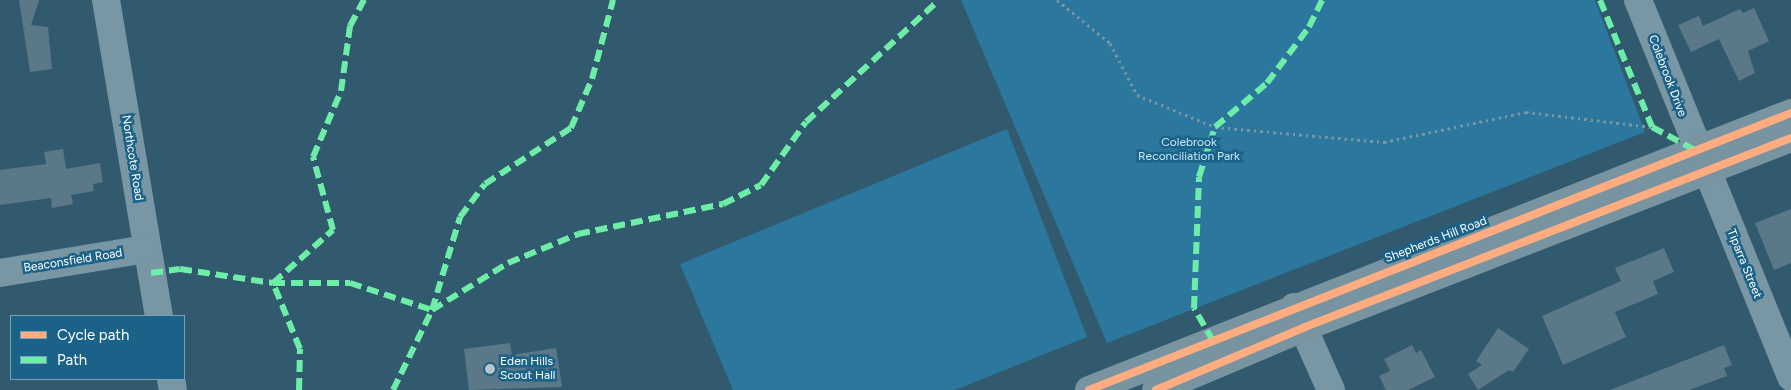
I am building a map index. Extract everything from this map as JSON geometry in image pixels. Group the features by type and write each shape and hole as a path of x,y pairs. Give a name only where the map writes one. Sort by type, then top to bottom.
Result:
{"main road":[{"name":"Shepherds Hill Road","path":"1702,162 1791,113"},
{"name":"Shepherds Hill Road","path":"1089,390 1299,317 1702,162 1791,138"},
{"name":"Shepherds Hill Road","path":"1156,390 1299,317"}],"street":[{"name":"Northcote Road","path":"106,0 159,315"},
{"name":"Colebrook Drive","path":"1638,0 1702,162"},
{"name":"Tiparra Street","path":"1702,162 1791,377"},
{"name":"Beaconsfield Road","path":"0,273 147,249"},
{"path":"1299,317 1331,390"}],"path":[{"path":"1057,0 1110,43 1137,95 1215,127 1384,142 1526,112 1652,127"}],"green space":[{"name":"Colebrook Reconciliation Park","path":"961,0 1595,0 1645,132 1107,343"},
{"path":"1007,129 1087,337 955,390 733,390 680,264"}],"building":[{"path":"19,0 39,0 31,25 48,27 52,69 30,72"},
{"path":"1754,8 1769,41 1748,51 1755,73 1739,81 1719,39 1691,52 1678,25 1699,16 1703,26 1740,9 1743,13"},
{"path":"63,149 66,169 100,163 103,182 93,184 94,191 71,195 73,204 52,208 51,198 0,205 0,170 46,164 44,152"},
{"path":"1791,209 1791,263 1774,270 1755,223"},
{"path":"1664,248 1674,272 1653,281 1658,294 1615,312 1626,337 1563,365 1542,316 1621,281 1615,268"},
{"path":"1498,328 1529,349 1513,372 1509,370 1478,390 1468,374 1482,365 1476,361"},
{"path":"510,343 512,355 556,348 562,387 469,390 464,349"},
{"path":"1412,345 1416,353 1421,350 1435,377 1408,390 1386,390 1379,376 1390,371 1384,359"},
{"path":"1724,345 1732,365 1724,368 1727,376 1689,390 1610,390"}],"marked path":[{"path":"299,390 300,349 273,283 333,230 313,157 341,91 350,26 364,0"},
{"path":"393,390 432,310 460,217 485,184 571,128 592,79 613,0"},
{"path":"151,273 180,269 273,283 350,283 432,310 508,263 578,234 723,204 761,185 806,122 939,0"},
{"path":"1213,341 1194,308 1199,177 1215,127 1267,83 1309,27 1322,0"},
{"path":"1600,0 1652,127 1697,151"}],"cycle path":[{"path":"1089,390 1791,113"},
{"path":"1156,390 1305,327 1791,138"}],"place":[{"name":"Eden Hills Scout Hall","path":"490,369"}]}
